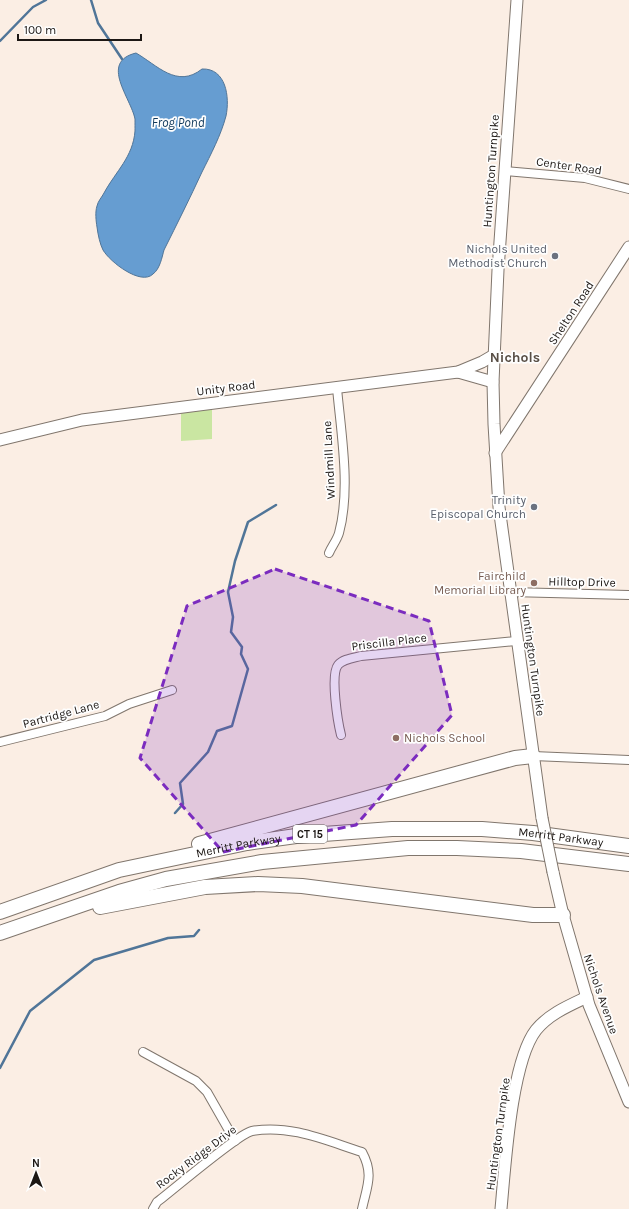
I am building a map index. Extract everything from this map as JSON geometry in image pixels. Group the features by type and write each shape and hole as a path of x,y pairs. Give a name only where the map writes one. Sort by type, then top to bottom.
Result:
{"highway":[{"path":"119,870 165,854 249,830 480,767 515,758 533,756"},
{"name":"Merritt Parkway","path":"0,912 119,870 246,843 296,836 356,831 430,828 482,829 534,833 629,846"},
{"name":"Merritt Parkway","path":"0,933 119,892 166,879 262,862 408,848 457,848 521,851 629,864"},
{"path":"599,860 629,872"},
{"path":"47,918 205,887 258,884 302,886 533,915 563,915"}],"main road":[{"name":"Huntington Turnpike","path":"516,0 504,171 494,355 493,382 495,453 499,507 516,641 542,818 563,915"},
{"name":"Shelton Road","path":"495,453 629,247"},
{"name":"Unity Road","path":"0,440 82,420 458,372 494,355"},
{"name":"Unity Road","path":"458,372 493,382"},
{"name":"Nichols Avenue","path":"563,915 587,997 629,1102"},
{"name":"Huntington Turnpike","path":"501,1209 514,1099 528,1046 535,1031 546,1020 557,1011 587,997"}],"street":[{"name":"Center Road","path":"504,171 578,177 629,189"},
{"name":"Windmill Lane","path":"329,553 338,535 343,510 344,478 337,388"},
{"name":"Hilltop Drive","path":"510,592 629,594"},
{"name":"Priscilla Place","path":"341,736 334,682 335,671 338,665 346,660 361,656 516,641"},
{"name":"Partridge Lane","path":"0,742 105,716 129,704 172,690"},
{"path":"533,756 629,760"},
{"path":"144,1052 196,1081 207,1092 235,1141"},
{"name":"Rocky Ridge Drive","path":"153,1209 156,1202 235,1141 251,1131 294,1130 362,1152 369,1165 369,1179 362,1209"}],"highlighted area":[{"path":"275,569 429,621 452,715 356,825 223,852 140,758 187,606"}],"green space":[{"path":"212,401 212,439 181,441 181,404"}],"water":[{"name":"Frog Pond","path":"136,53 160,69 176,76 184,77 193,75 202,69 210,70 216,73 221,78 224,85 227,100 226,116 216,144 164,250 159,266 153,274 148,277 141,277 126,271 107,255 100,242 96,216 98,202 123,164 134,140 135,119 120,82 118,72 120,64 125,58"}],"waterway":[{"path":"0,41 33,7 46,0"},
{"path":"91,0 98,23 122,59"},
{"path":"175,813 183,804 180,783 208,752 217,731 232,726 248,669 241,654 242,647 231,632 233,617 228,592 235,561 248,522 276,505"},
{"path":"0,1068 30,1011 94,960 168,938 194,936 199,930"}],"place":[{"name":"Nichols United Methodist Church","path":"555,256"},
{"name":"Trinity Episcopal Church","path":"534,507"},
{"name":"Fairchild Memorial Library","path":"534,583"},
{"name":"Nichols School","path":"396,738"}],"district":[{"name":"Nichols","path":"515,357"}]}
